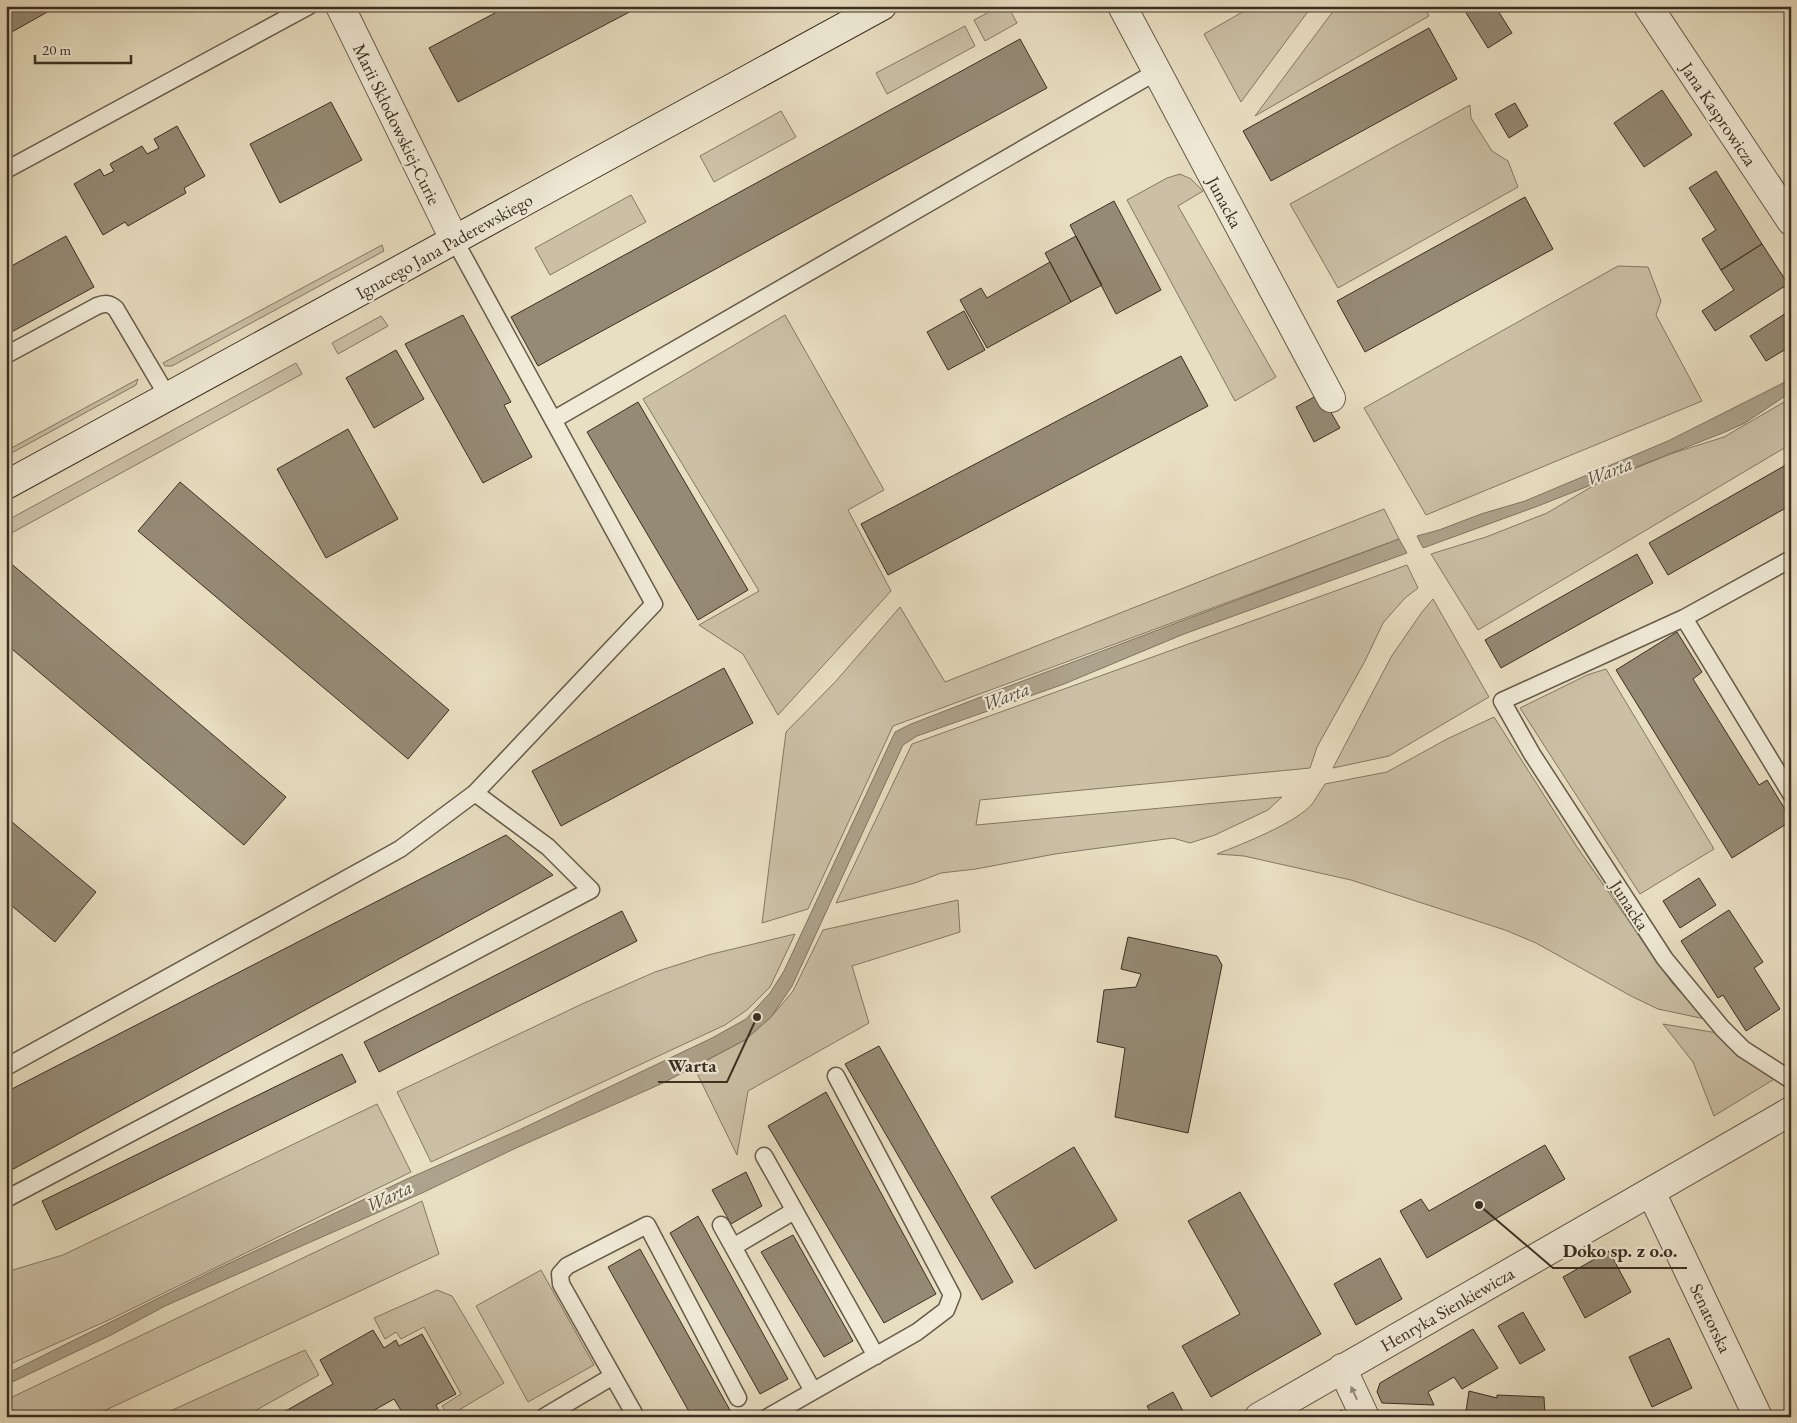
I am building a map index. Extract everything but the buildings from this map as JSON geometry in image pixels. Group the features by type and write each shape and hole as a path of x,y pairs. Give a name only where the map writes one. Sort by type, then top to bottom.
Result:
{"street":[{"name":"Marii Skłodowskiej-Curie","path":"340,6 455,241"},
{"name":"Ignacego Jana Paderewskiego","path":"6,485 882,6"},
{"name":"Junacka","path":"1122,6 1330,398"},
{"name":"Jana Kasprowicza","path":"1648,6 1791,221"},
{"name":"Henryka Sienkiewicza","path":"1259,1417 1791,1112"},
{"name":"Senatorska","path":"1651,1192 1758,1417"},
{"path":"1342,1368 1365,1417"}],"lane":[{"path":"6,170 309,6"},
{"path":"552,420 1156,72"},
{"path":"6,1067 400,848 475,793 654,604 455,241"},
{"path":"6,355 97,306 111,304 116,309 168,397"},
{"path":"1791,559 1684,618 1791,794"},
{"name":"Junacka","path":"1684,618 1502,701 1532,754 1665,959 1722,1028 1743,1049 1791,1080"},
{"path":"6,1199 591,890 548,847 475,793"},
{"path":"768,1417 917,1332 946,1310 952,1294 836,1076"},
{"path":"764,1156 876,1356"},
{"path":"733,1247 794,1211"},
{"path":"636,1417 561,1284 560,1274 567,1266 647,1225 738,1398"},
{"path":"721,1225 813,1391"},
{"path":"544,1417 613,1376"}],"shaded area":[{"path":"1000,6 1008,6 1017,23 985,41 974,20"},
{"path":"1253,6 1312,6 1241,102 1204,34"},
{"path":"1337,6 1424,6 1429,16 1255,116"},
{"path":"965,26 975,46 887,94 876,73"},
{"path":"1470,105 1471,118 1492,151 1508,161 1518,187 1338,288 1290,204"},
{"path":"781,111 796,137 714,182 700,156"},
{"path":"1180,174 1191,179 1203,191 1178,206 1276,377 1235,401 1127,200 1167,178"},
{"path":"631,195 646,222 550,275 535,248"},
{"path":"382,245 384,251 172,366 165,366 163,363"},
{"path":"1618,266 1648,267 1661,301 1656,315 1702,401 1426,515 1364,408"},
{"path":"785,315 884,490 848,510 891,591 778,715 743,654 699,625 759,591 643,399"},
{"path":"381,316 388,326 338,354 332,343"},
{"path":"296,363 302,374 6,536 6,521"},
{"path":"138,379 136,385 6,456 6,451"},
{"path":"1791,398 1791,444 1478,630 1431,554 1486,537 1547,513 1598,483 1673,453 1724,437"},
{"path":"1384,509 1399,539 893,726 808,909 762,923 786,732 836,681 900,607 945,682"},
{"path":"1407,565 1418,588 1405,598 1383,623 1365,661 1317,747 1310,768 980,800 976,825 1282,797 1268,810 1215,835 1190,843 1173,838 1055,854 976,869 941,873 915,883 836,903 912,744"},
{"path":"1433,599 1489,697 1389,756 1333,768 1391,657"},
{"path":"1606,669 1714,849 1640,894 1520,708 1587,675"},
{"path":"1494,717 1577,847 1672,983 1705,1019 1658,1009 1536,943 1505,930 1351,880 1244,856 1217,854 1295,818 1313,803 1325,784 1387,772 1447,739"},
{"path":"958,900 960,932 852,966 869,1023 748,1091 737,1155 694,1067 745,1040 771,1017 793,991 823,930"},
{"path":"795,934 770,987 747,1010 725,1025 431,1162 397,1092 582,1004 655,972 708,955"},
{"path":"1663,1024 1718,1033 1776,1078 1714,1116 1693,1062"},
{"path":"377,1104 411,1172 111,1319 6,1366 6,1272 63,1255"},
{"path":"422,1201 439,1254 91,1417 6,1417 6,1400"},
{"path":"541,1270 594,1365 528,1402 476,1306"},
{"path":"437,1290 452,1296 504,1383 449,1416 442,1406 461,1394 424,1327 401,1339 396,1332 385,1339 374,1318"},
{"path":"305,1350 319,1375 244,1417 157,1417"}],"water":[{"path":"1791,379 1791,392 1745,423 1725,432 1538,506 1423,548 1417,536 1525,501 1668,441"},
{"path":"1399,539 1407,553 1184,634 1064,684 917,736 903,745 792,986 771,1017 745,1040 663,1083 516,1148 422,1193 165,1306 111,1335 6,1385 6,1374 217,1269 407,1179 519,1130 712,1038 746,1019 770,993 784,971 895,732 1004,688"}],"place":[{"name":"Warta","path":"757,1017"},
{"name":"Doko sp. z o.o.","path":"1479,1205"}]}
